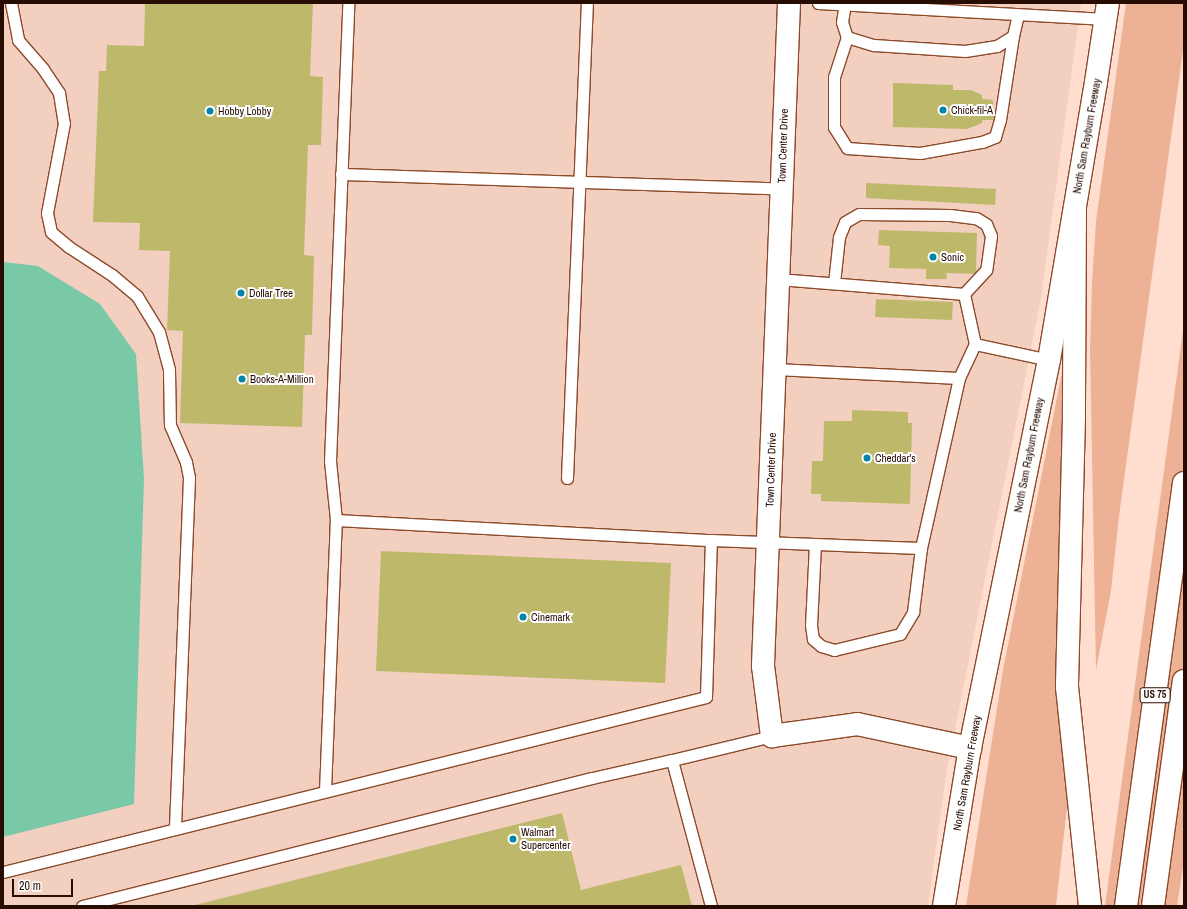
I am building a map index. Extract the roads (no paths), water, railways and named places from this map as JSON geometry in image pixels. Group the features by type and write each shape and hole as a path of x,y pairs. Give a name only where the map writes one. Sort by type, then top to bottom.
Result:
{"main road":[{"name":"Town Center Drive","path":"772,736 763,666 789,3"},
{"name":"North Sam Rayburn Freeway","path":"944,906 970,748 1049,360 1107,11"},
{"path":"1075,208 1074,417 1067,687 1090,906"},
{"name":"US 75","path":"1126,906 1184,483"},
{"name":"US 75","path":"1153,906 1184,681"},
{"path":"772,736 857,724 970,748"}],"lane":[{"path":"10,3 18,40 43,69 59,93 64,123 47,213 51,232 69,247 112,274 137,296 158,332 169,370 170,425 186,462 189,478 175,829"},
{"path":"325,791 336,520 330,461 348,3"},
{"path":"567,478 587,3"},
{"path":"818,3 1018,15 1107,11"},
{"path":"845,4 842,22 848,37 834,77 834,127 847,148 920,153 982,142 995,137 1000,120 1013,36 1018,15"},
{"path":"848,37 874,45 965,52 997,46 1013,36"},
{"path":"341,174 782,189"},
{"path":"834,283 839,237 845,222 858,214 950,215 976,218 986,224 991,236 986,270 964,294"},
{"path":"778,279 964,294"},
{"path":"815,544 811,625 813,639 821,646 834,650 900,634 913,612 921,548 959,378 975,344 964,294"},
{"path":"975,344 1049,360"},
{"path":"775,369 959,378"},
{"path":"336,520 711,540 921,548"},
{"path":"3,872 706,696 711,540"},
{"path":"82,906 576,782 772,736"},
{"path":"672,760 711,906"}],"place":[{"name":"Chick-fil-A","path":"943,110"},
{"name":"Hobby Lobby","path":"210,111"},
{"name":"Sonic","path":"933,257"},
{"name":"Dollar Tree","path":"241,293"},
{"name":"Books-A-Million","path":"242,379"},
{"name":"Cheddar's","path":"867,458"},
{"name":"Cinemark","path":"523,617"},
{"name":"Walmart Supercenter","path":"513,839"}]}
